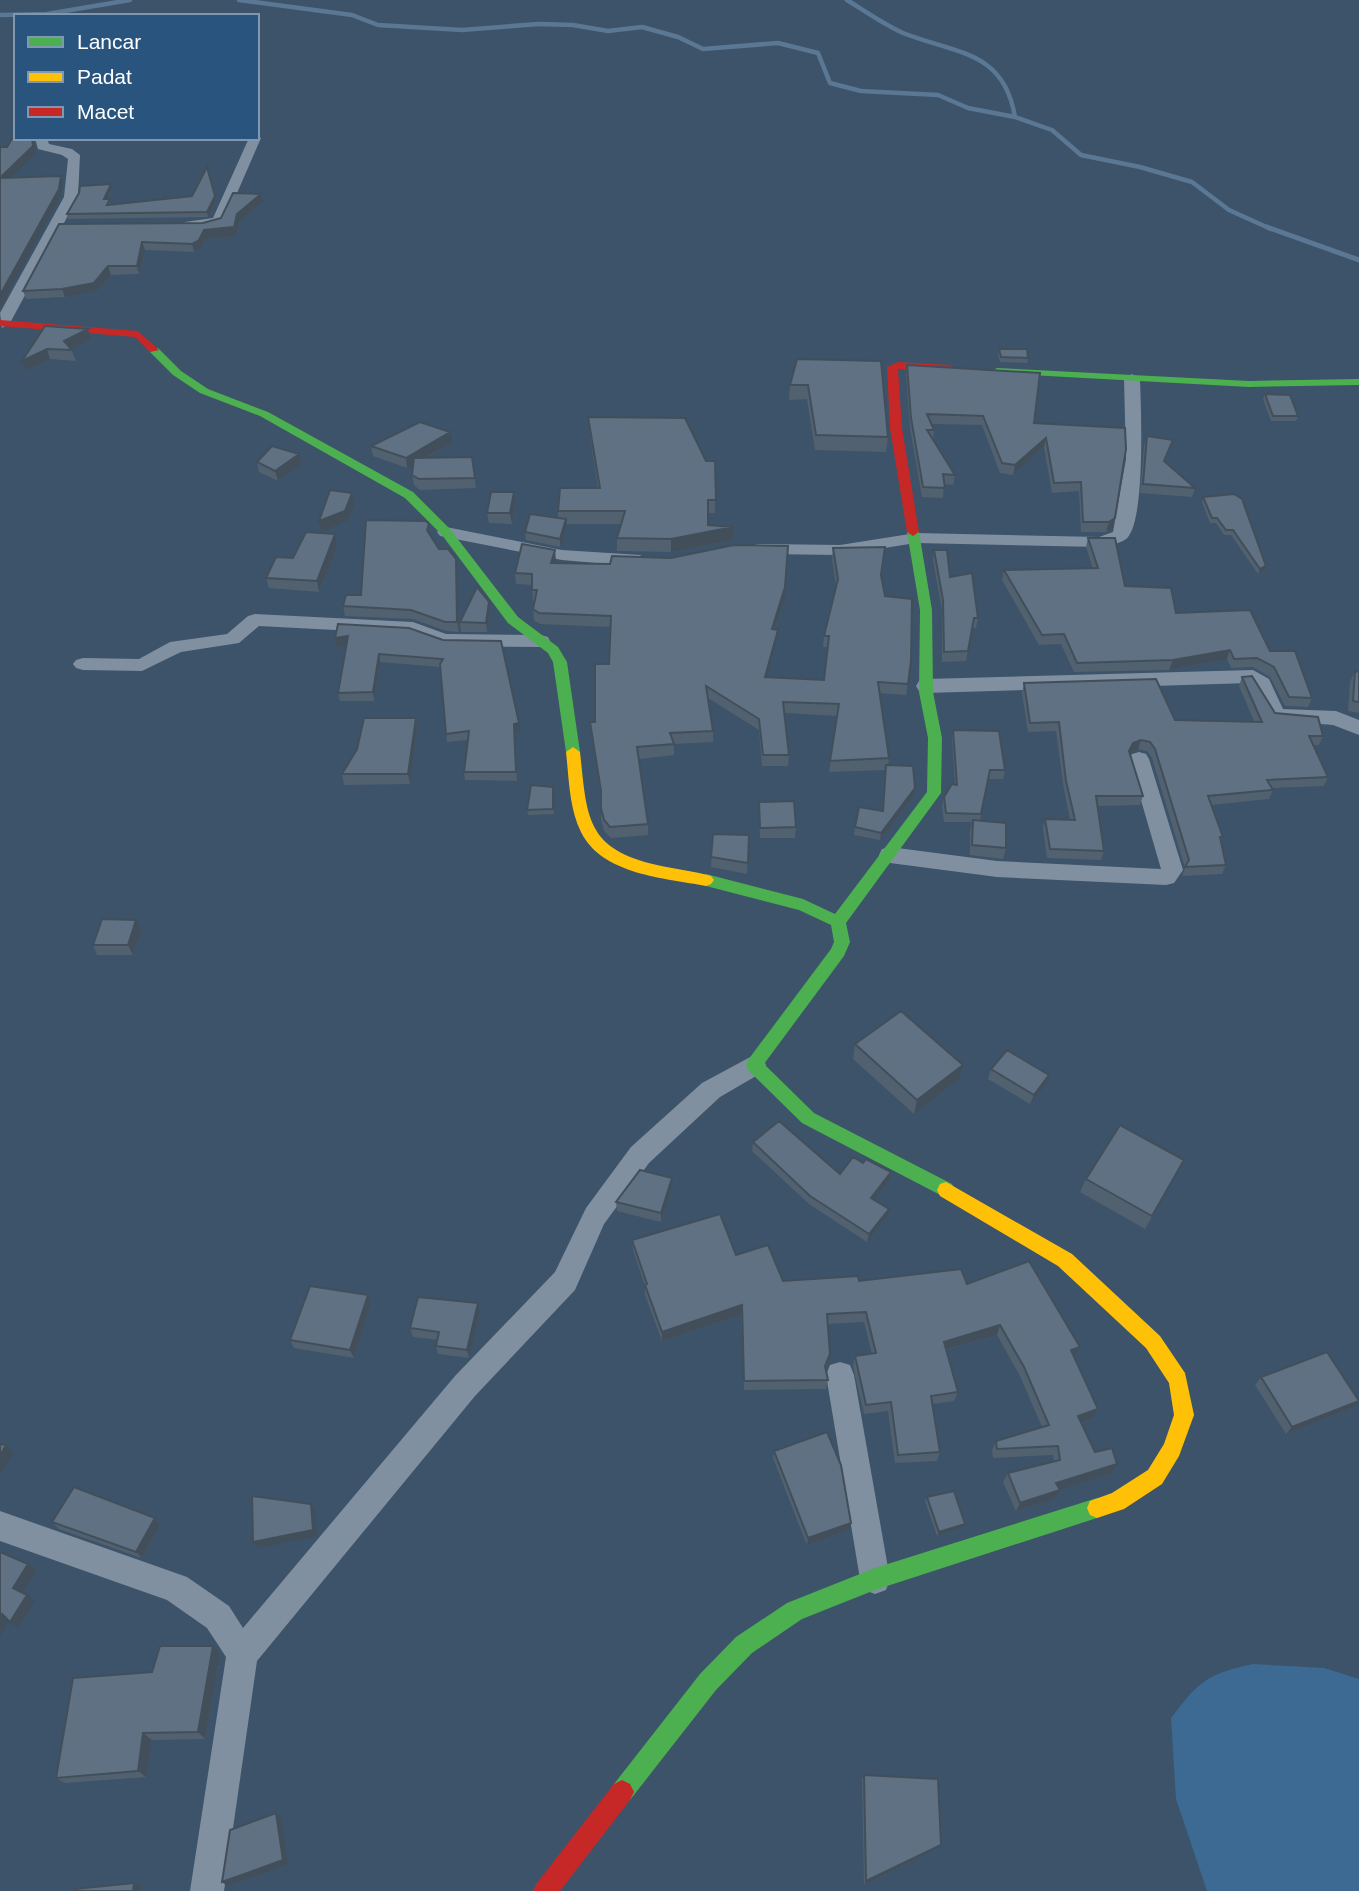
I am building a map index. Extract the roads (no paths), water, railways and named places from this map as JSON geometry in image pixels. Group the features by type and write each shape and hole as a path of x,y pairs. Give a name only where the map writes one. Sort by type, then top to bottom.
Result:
{"street":[{"path":"42,140 43,146 72,155 76,162 71,197 63,226 47,238 1,323 138,334 177,373 204,391 264,414 409,495 446,533 513,620 554,650 560,662 580,805 585,826 593,841 617,860 822,911 838,922 842,942 838,952 754,1065 711,1090 639,1155 595,1216 565,1281 464,1386 242,1654 207,1891"},
{"path":"169,225 204,225 219,220 254,140"},
{"path":"838,922 934,793 935,738 926,685 926,610 896,428 892,367 898,365 1258,384 1359,382"},
{"path":"733,549 840,550 916,538 1100,542 1119,536 1124,530 1134,459 1132,379"},
{"path":"446,533 562,555 662,561"},
{"path":"83,664 142,665 177,646 232,639 255,620 413,628 444,640 541,641"},
{"path":"926,685 1253,676 1263,682 1272,709 1278,715 1336,718 1359,728"},
{"path":"890,855 997,869 1166,877 1172,870 1139,759"},
{"path":"545,1891 708,1682 744,1645 795,1611 875,1579 1117,1502 1155,1477 1172,1449 1184,1415 1178,1380 1153,1342 1065,1260 973,1204 808,1118 754,1065"},
{"path":"840,1376 875,1579"},
{"path":"0,1526 176,1588 218,1617 242,1654"}],"waterway":[{"path":"47,14 130,0"},
{"path":"239,0 352,15 378,25 462,30 538,24 573,25 608,31 642,27 678,37 703,49 778,43 818,53 830,83 861,91 938,95 968,108 1015,117"},
{"path":"847,0 903,33 959,51 989,67 1009,95 1015,117"},
{"path":"0,15 14,15"},
{"path":"1015,117 1052,130 1081,155 1140,167 1192,182 1229,210 1271,229"},
{"path":"1267,227 1359,260"}]}
